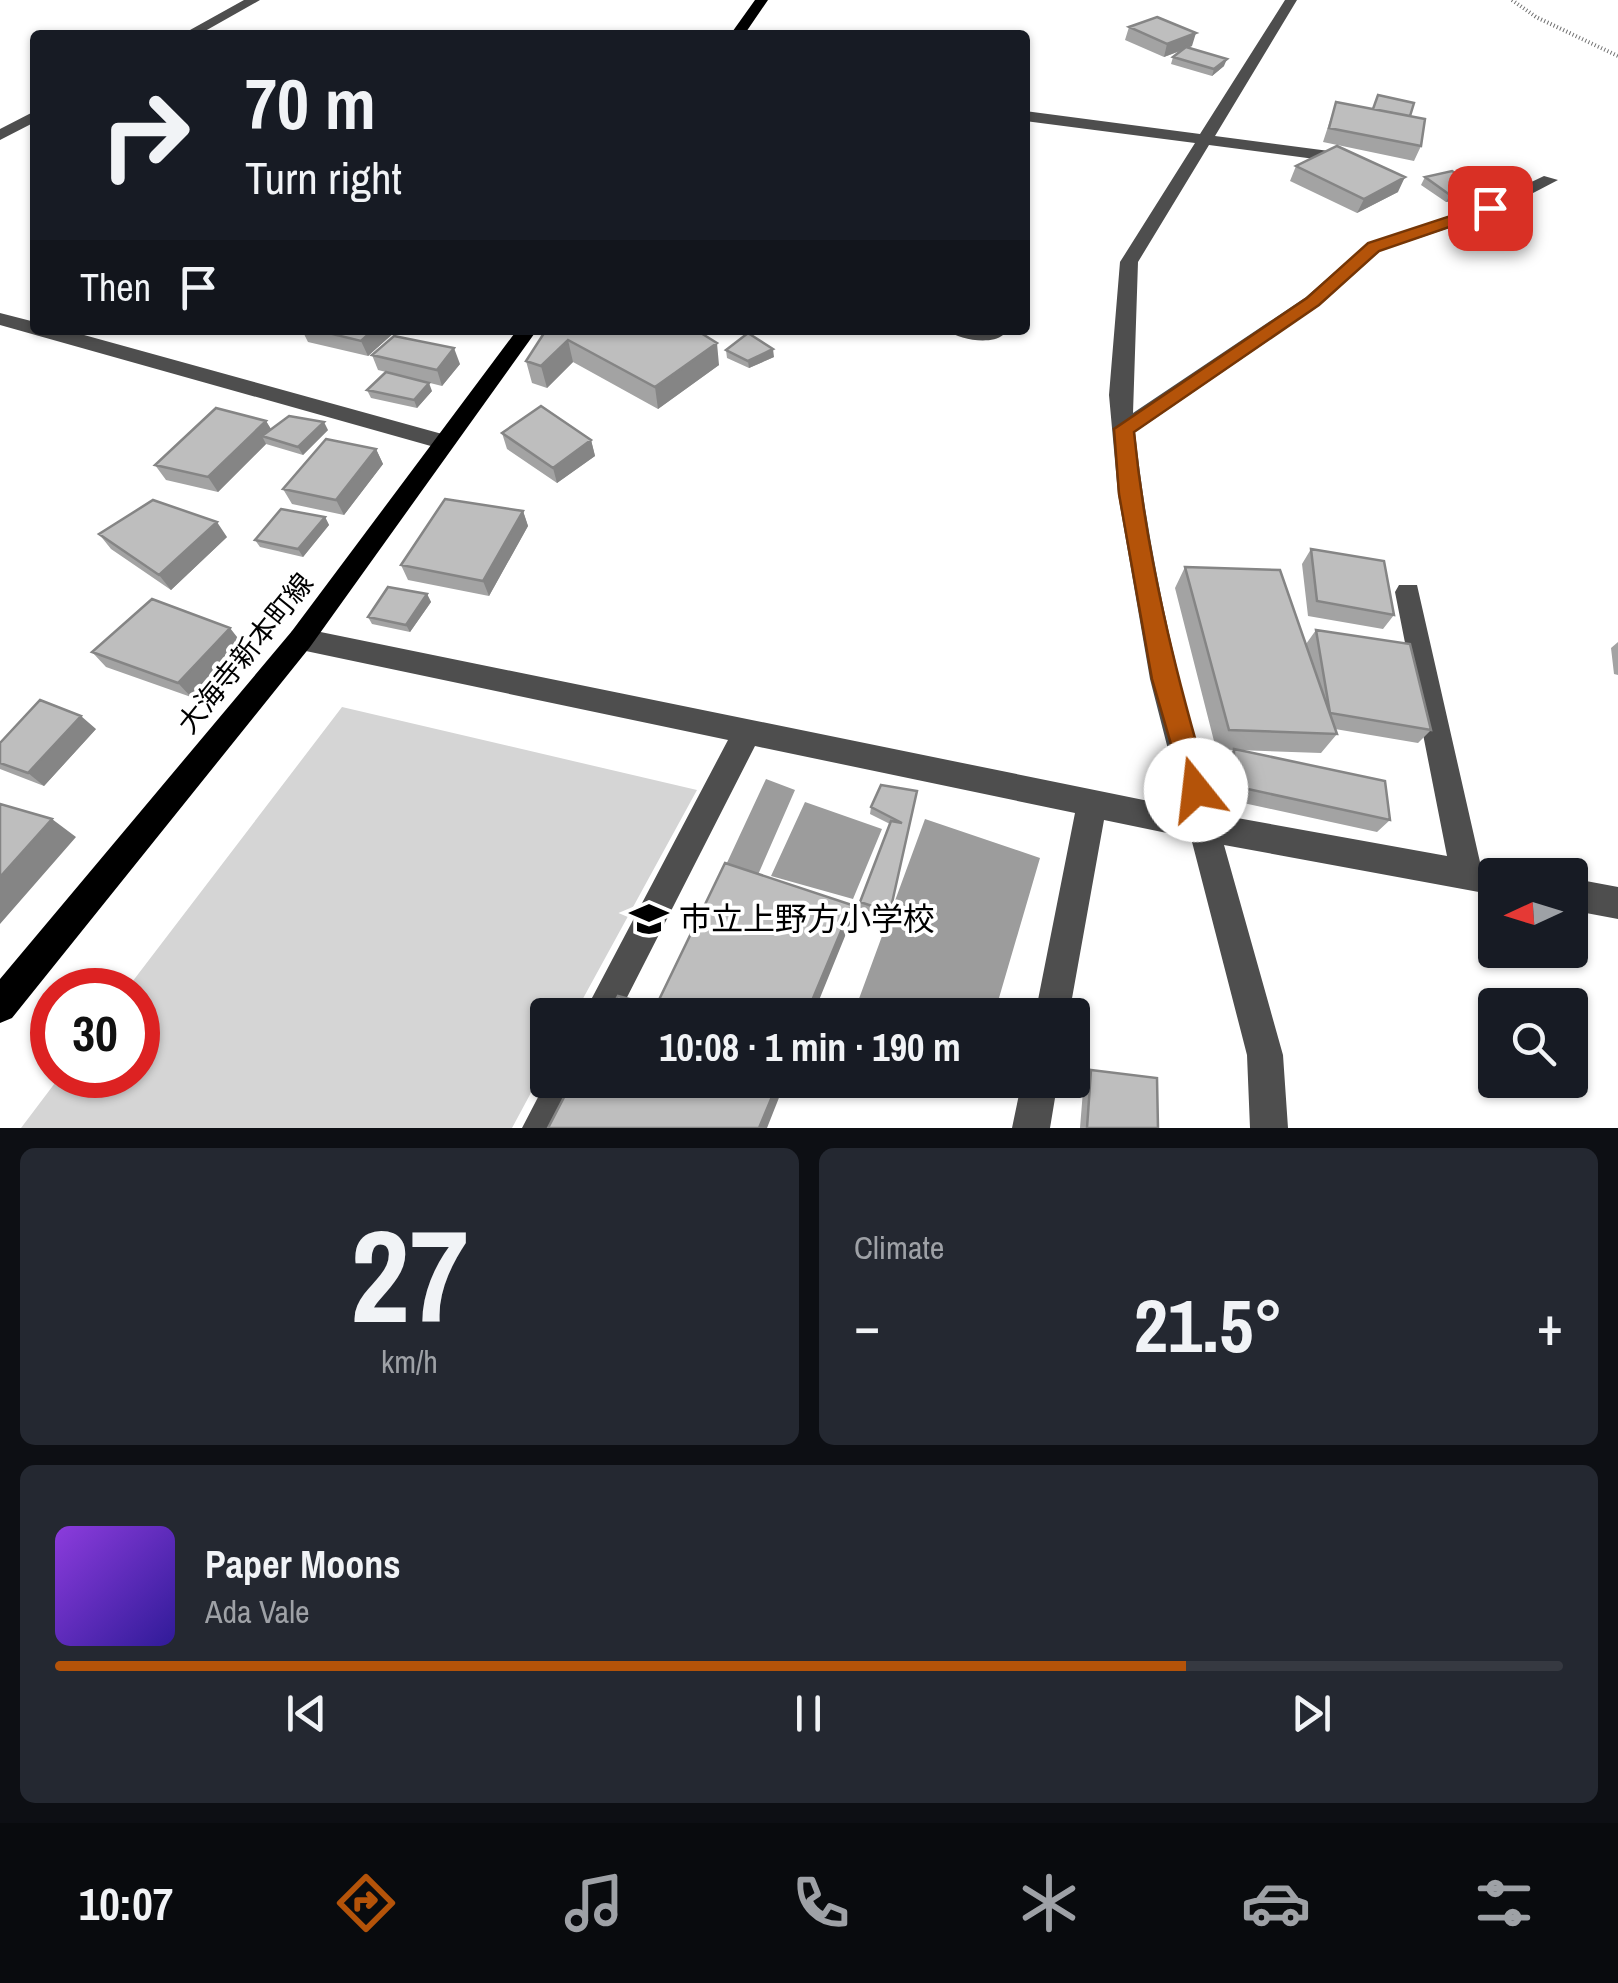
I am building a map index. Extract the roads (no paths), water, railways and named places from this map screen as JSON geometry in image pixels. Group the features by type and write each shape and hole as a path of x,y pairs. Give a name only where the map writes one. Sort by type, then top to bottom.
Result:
{"main road":[{"path":"741,30 762,0"},
{"name":"大海寺新本町線","path":"0,1006 301,639 523,335"}],"street":[{"path":"197,30 254,0"},
{"path":"1268,1128 1265,1055 1207,827 1164,679 1130,494 1120,395 1129,262 1290,0"},
{"path":"1030,117 1366,161"},
{"path":"0,135 30,119"},
{"path":"1124,429 1313,302 1374,247 1490,208 1550,180"},
{"path":"0,319 30,327"},
{"path":"60,335 445,442"},
{"path":"1408,592 1478,866"},
{"path":"301,639 1092,804 1478,877"},
{"path":"609,998 747,732"},
{"path":"1055,998 1092,804"},
{"path":"1588,897 1618,903"},
{"path":"542,1128 557,1098"},
{"path":"1030,1128 1036,1098"}],"place":[{"name":"市立上野方小学校","path":"649,919"}]}
